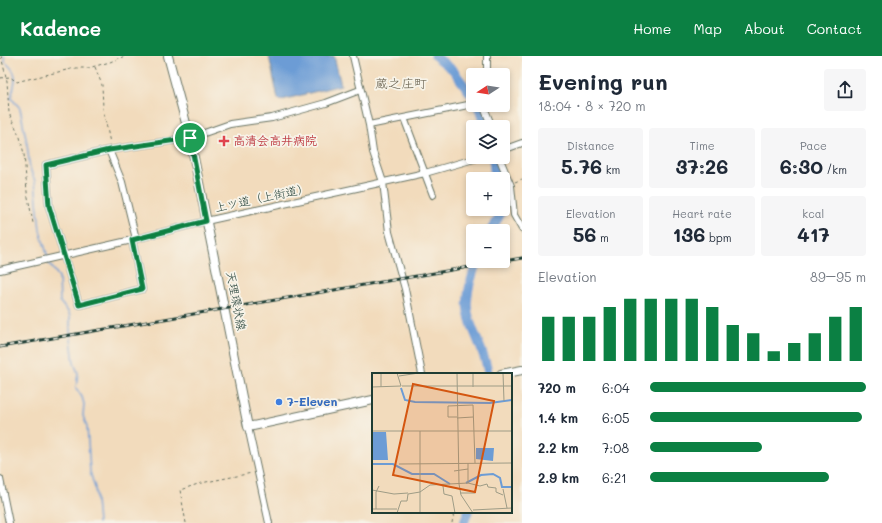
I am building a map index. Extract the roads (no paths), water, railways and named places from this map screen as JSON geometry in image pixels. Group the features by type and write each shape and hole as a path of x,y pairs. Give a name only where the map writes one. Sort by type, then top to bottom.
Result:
{"main road":[{"name":"天理環状線","path":"168,56 190,138 248,427"},
{"path":"506,373 522,370"},
{"path":"248,427 372,400"}],"street":[{"path":"353,56 369,125 373,152 383,182 390,232 405,289 422,373"},
{"path":"487,56 487,68"},
{"path":"110,150 122,182 134,239 142,289 79,305 65,254 49,206 46,165 110,150 190,138 230,124 272,118 326,103 360,90"},
{"path":"369,125 466,105"},
{"path":"404,118 433,195"},
{"path":"510,147 522,143"},
{"name":"上ツ道（上街道）","path":"0,270 206,221 425,173 466,161"},
{"path":"502,164 510,184 514,215 522,228"},
{"path":"248,427 269,523"},
{"path":"0,480 8,523"}],"water":[{"path":"269,56 334,56 341,85 282,100 278,99"}],"waterway":[{"path":"4,56 5,62 10,66 15,74 15,82 11,98 20,108 30,169 35,181 40,230 48,258"},
{"path":"435,56 453,70 466,88"},
{"path":"480,112 484,120"},
{"path":"494,164 495,172"},
{"path":"494,224 499,216"},
{"path":"48,262 59,277 60,302 69,313 70,317 70,331 74,363 78,373 76,388 82,397 84,404 83,416 87,426 90,472 95,488 98,523"},
{"path":"475,268 467,299 467,306 470,320 485,358 488,373"},
{"path":"464,523 468,513"}],"railway":[{"path":"0,347 522,258"}],"place":[{"name":"高清会高井病院","path":"224,141"},
{"name":"7-Eleven","path":"279,402"}],"district":[{"name":"蔵之庄町","path":"401,83"}]}
